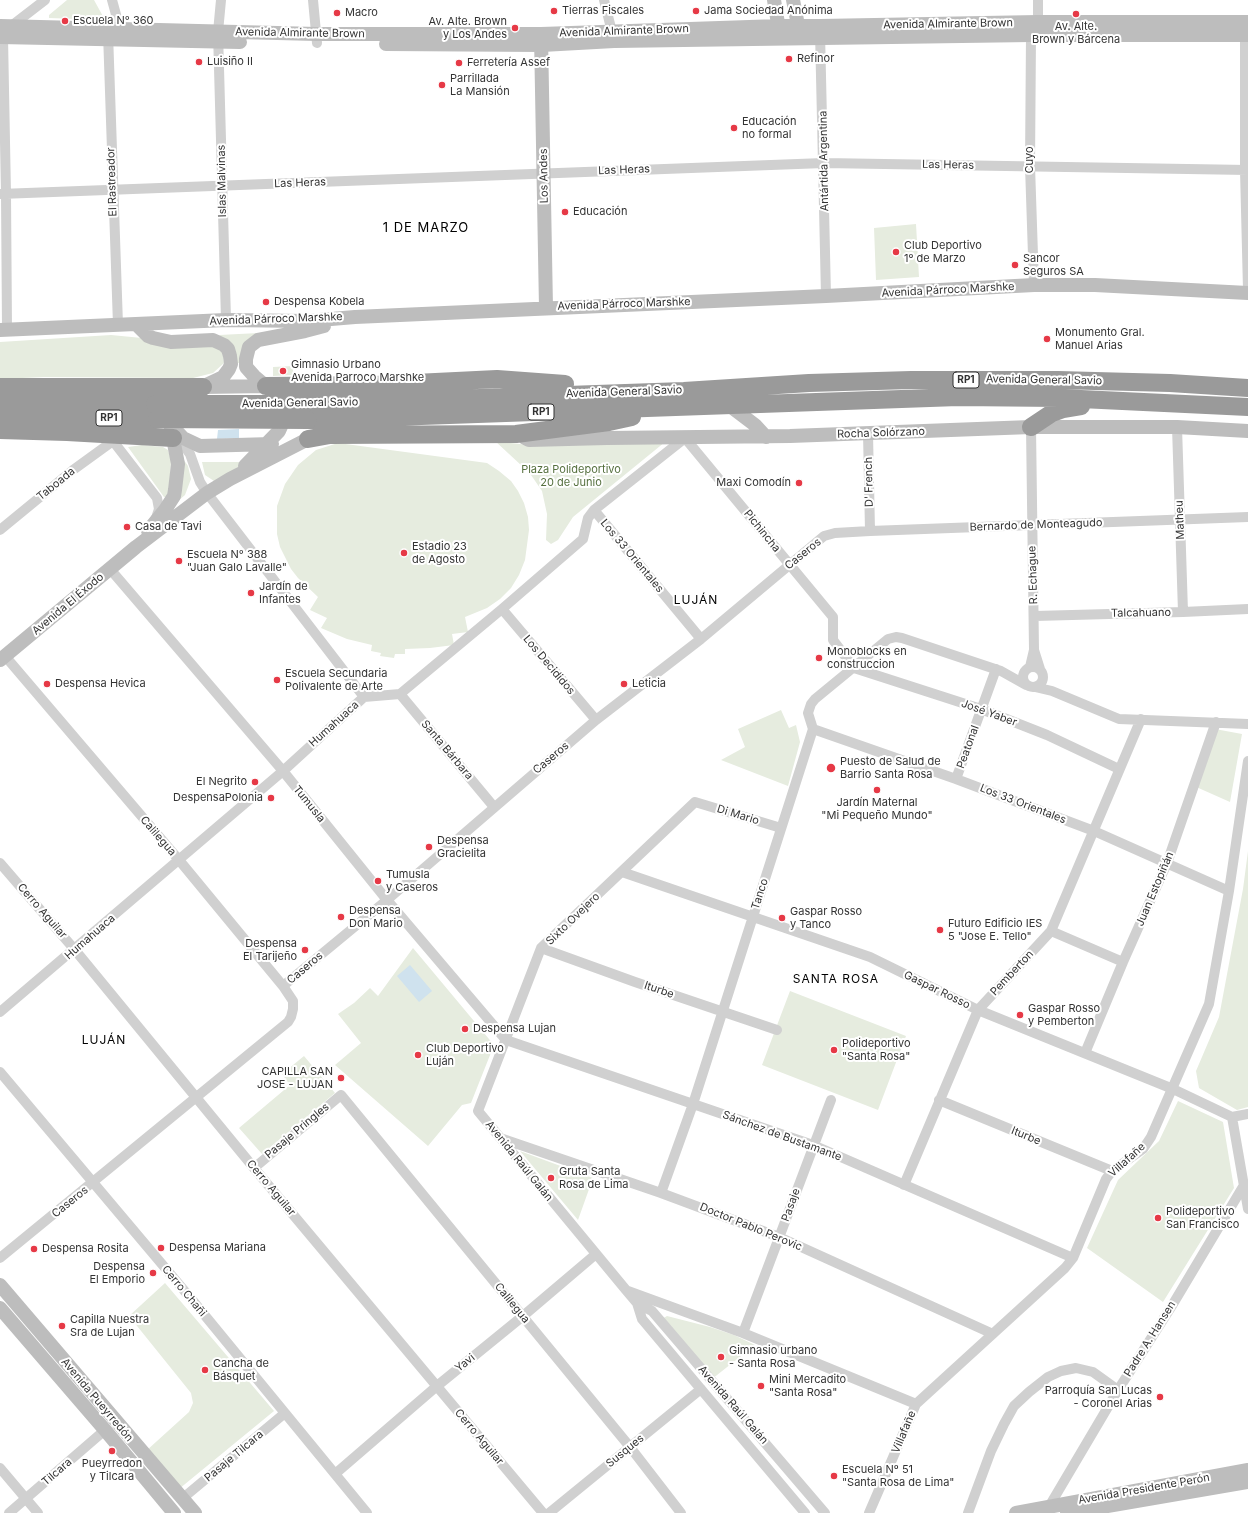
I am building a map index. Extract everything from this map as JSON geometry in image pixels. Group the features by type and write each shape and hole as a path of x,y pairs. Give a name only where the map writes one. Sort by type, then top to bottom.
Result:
{"highway":[{"path":"266,386 374,385 497,379 686,398"},
{"name":"Avenida General Savio","path":"0,415 64,417 155,404 305,404 396,408 686,398 809,383 911,380 1058,380 1170,383 1248,388"},
{"path":"0,387 203,387"},
{"name":"Avenida General Savio","path":"686,398 730,406 958,397 1060,398 1248,407"},
{"path":"308,439 338,435 516,434 609,422 686,398"},
{"path":"1031,427 1052,413 1062,409 1114,401"},
{"name":"Avenida General Savio","path":"0,402 64,417"},
{"path":"0,430 64,417 112,438 177,435"}],"main road":[{"path":"774,0 780,32"},
{"path":"792,0 800,32"},
{"name":"Avenida Almirante Brown","path":"820,32 1038,22 1247,28"},
{"name":"Avenida Almirante Brown","path":"541,39 612,32 820,32 1031,35 1247,28"},
{"name":"Avenida Almirante Brown","path":"3,32 317,39 541,39 614,41 780,32"},
{"name":"Los Andes","path":"541,39 546,308"},
{"name":"Avenida Párroco Marshke","path":"4,329 137,325 226,320 307,321 355,317 1034,285 1095,285 1248,293"},
{"name":"Avenida El Éxodo","path":"230,479 280,431 285,413 282,402 246,367 248,350 254,342 305,331 355,317"},
{"path":"137,325 148,336 153,338 171,342 213,340 224,345 228,349 230,356 231,364 229,369 223,377 203,387"},
{"path":"203,387 266,386"},
{"name":"Avenida El Éxodo","path":"136,547 174,496 178,464 177,435 169,414 173,402 188,392 203,387"},
{"path":"730,406 756,425 766,437"},
{"name":"Rocha Solórzano","path":"516,434 529,440 766,437 1031,427 1177,427 1248,431"},
{"path":"177,435 200,446 267,444 308,439"},
{"name":"Avenida El Éxodo","path":"2,658 136,547 207,493 230,479 308,439"},
{"name":"Avenida Pueyrredón","path":"0,1285 195,1513"},
{"name":"Avenida Pueyrredón","path":"0,1308 106,1430 174,1513"},
{"name":"Avenida Presidente Perón","path":"1016,1513 1047,1510 1248,1470"},
{"name":"Avenida Presidente Perón","path":"1067,1513 1089,1511 1248,1482"}],"street":[{"path":"4,329 3,32 45,0"},
{"name":"El Rastreador","path":"112,0 114,34 112,190 118,325"},
{"name":"Islas Malvinas","path":"221,0 219,37 226,320"},
{"path":"313,0 317,39"},
{"path":"604,0 612,32"},
{"path":"1031,35 1038,22 1038,0"},
{"path":"1247,28 1248,290"},
{"name":"Antártida Argentina","path":"820,32 826,296"},
{"name":"Cuyo","path":"1031,35 1030,166 1034,285"},
{"name":"Las Heras","path":"3,194 824,162 1247,170"},
{"path":"0,436 53,436 64,417"},
{"name":"R. Echague","path":"1031,427 1035,616 1034,670"},
{"name":"Matheu","path":"1177,427 1183,612"},
{"name":"D' French","path":"868,433 870,531"},
{"path":"177,435 190,454 200,482 207,493 364,696"},
{"path":"112,438 157,498 159,509 149,530"},
{"name":"Taboada","path":"0,530 112,438"},
{"path":"400,694 583,539 588,518 594,510 685,438"},
{"name":"Pichincha","path":"685,438 833,617 833,640 854,668"},
{"name":"Los 33 Orientales","path":"594,510 701,639"},
{"name":"Bernardo de Monteagudo","path":"824,536 835,532 1248,517"},
{"name":"Caseros","path":"283,986 387,900 596,720 701,639 824,536"},
{"name":"Tumusla","path":"110,569 283,771 387,900 506,1040"},
{"name":"Los Decididos","path":"502,609 596,720"},
{"name":"Talcahuano","path":"1035,616 1248,609"},
{"name":"Tanco","path":"661,1192 693,1104 813,729 808,713 811,704 815,699 888,639 896,637 999,670"},
{"name":"Calilegua","path":"2,658 179,860 283,986 293,1001 293,1009 288,1022"},
{"name":"José Yaber","path":"854,668 981,709 1047,735 1119,769"},
{"path":"999,670 1034,670 1043,677 1041,683 1030,686"},
{"path":"999,670 1030,686 1052,691 1119,719 1248,724"},
{"name":"Peatonal","path":"956,779 981,709 999,670"},
{"path":"1030,686 1023,676 1034,670"},
{"path":"1034,670 1052,691"},
{"name":"Humahuaca","path":"0,1012 75,950 283,771 364,696 400,694"},
{"name":"Santa Bárbara","path":"400,694 494,807"},
{"name":"Pemberton","path":"904,1185 978,1010 1051,931 1141,719"},
{"name":"Juan Estopiñán","path":"1085,1053 1167,863 1216,722"},
{"name":"Los 33 Orientales","path":"813,729 956,779 1094,831 1229,891"},
{"name":"Villafañe","path":"868,1513 916,1404 1065,1268 1073,1258 1106,1179 1112,1171 1143,1148 1151,1137 1210,1004 1229,891 1248,762"},
{"name":"Di Mario","path":"695,802 781,828"},
{"name":"Sixto Ovejero","path":"478,1111 541,948 695,802"},
{"name":"Cerro Aguilar","path":"0,863 197,1096 254,1168 543,1513"},
{"name":"Gaspar Rosso","path":"622,872 870,957 978,1010 1173,1089 1232,1117"},
{"path":"1051,931 1123,962"},
{"name":"Iturbe","path":"541,948 777,1030"},
{"name":"Caseros","path":"0,1258 288,1022"},
{"name":"Sánchez de Bustamante","path":"506,1040 813,1145 1073,1258"},
{"name":"Cerro Chañi","path":"0,1072 193,1301 367,1513"},
{"name":"Calilegua","path":"341,1095 630,1446 681,1513"},
{"name":"Pasaje Pringles","path":"254,1168 341,1095"},
{"name":"Pasaje","path":"743,1333 831,1100"},
{"name":"Iturbe","path":"939,1100 1112,1171"},
{"name":"Avenida Raúl Galán","path":"478,1111 637,1303 652,1311 825,1513"},
{"path":"1248,1114 1232,1117 1245,1181 1248,1209"},
{"name":"Doctor Pablo Perovic","path":"502,1139 661,1192 779,1237 993,1334"},
{"name":"Padre A. Hansen","path":"1047,1510 1118,1390 1173,1304 1245,1181"},
{"name":"Yavi","path":"335,1474 437,1386 596,1254"},
{"path":"626,1290 743,1333 916,1404"},
{"name":"Avenida Raúl Galán","path":"637,1303 642,1319 805,1513"},
{"path":"968,1513 990,1451 1014,1406 1029,1392 1048,1377 1062,1371 1076,1368 1093,1372 1118,1390"},
{"name":"Susques","path":"549,1513 701,1389"},
{"name":"Pasaje Tilcara","path":"183,1498 285,1413"},
{"name":"Tilcara","path":"9,1513 106,1430"},
{"path":"0,1468 38,1513"}],"green space":[{"path":"67,0 94,0 105,20 49,18 49,15"},
{"name":"Club Deportivo 1º de Marzo","path":"916,224 919,277 876,280 874,228"},
{"path":"259,333 240,363 237,363 235,350 219,335"},
{"path":"111,335 214,345 222,350 224,363 213,373 193,378 44,377 0,379 0,342"},
{"name":"Gimnasio Urbano Avenida Parroco Marshke","path":"293,366 293,375 273,376 273,367"},
{"name":"Plaza Polideportivo 20 de Junio","path":"495,441 536,446 665,442 573,517 558,540 551,544 546,540 547,514 542,491 531,475"},
{"name":"Estadio 23 de Agosto","path":"338,443 487,463 511,481 518,491 524,503 528,517 529,530 525,560 519,575 511,588 500,599 487,608 465,617 468,632 452,634 454,645 405,649 405,654 395,654 394,658 380,656 381,653 371,651 372,645 347,639 321,628 327,618 310,610 318,597 298,578 291,569 280,547 277,534 277,506 285,484 298,465 316,450"},
{"path":"142,445 163,447 168,450 171,460 169,494 166,497 164,497 128,447"},
{"path":"181,456 188,466 191,479 185,495 178,501"},
{"path":"202,462 245,462 217,483 205,475"},
{"path":"781,710 789,728 796,725 800,742 788,786 721,760 745,747 738,729"},
{"path":"1215,729 1242,734 1230,802 1194,786"},
{"path":"1248,851 1248,1107 1237,1110 1199,1088 1196,1071 1219,1017 1243,889"},
{"name":"Club Deportivo Luján","path":"413,948 494,1045 471,1103 462,1105 428,1146 335,1065 361,1043 338,1014 354,1003 370,988 378,996"},
{"name":"Polideportivo \"Santa Rosa\"","path":"790,991 906,1036 878,1110 762,1065"},
{"path":"304,1056 335,1093 262,1154 239,1128 290,1085 282,1074"},
{"name":"Polideportivo San Francisco","path":"1178,1101 1223,1122 1234,1188 1163,1302 1087,1248 1118,1180 1159,1141"},
{"path":"520,1151 593,1178 578,1220"},
{"path":"165,1283 274,1411 179,1489 146,1451 189,1412 193,1403 191,1393 129,1316"},
{"path":"667,1316 710,1327 734,1335 755,1345 712,1379 662,1319"}],"water":[{"path":"239,429 239,438 217,439 218,430"},
{"path":"410,965 432,991 419,1002 397,976"}],"place":[{"name":"Tierras Fiscales","path":"554,11"},
{"name":"Jama Sociedad Anónima","path":"696,11"},
{"name":"Macro","path":"337,13"},
{"name":"Av. Alte. Brown y Bárcena","path":"1076,14"},
{"name":"Escuela N° 360","path":"65,21"},
{"name":"Av. Alte. Brown y Los Andes","path":"515,28"},
{"name":"Refinor","path":"789,59"},
{"name":"Luisiño II","path":"199,62"},
{"name":"Ferretería Assef","path":"459,63"},
{"name":"Parrillada La Mansión","path":"442,85"},
{"name":"Educación no formal","path":"734,128"},
{"name":"Educación","path":"565,212"},
{"name":"Club Deportivo 1º de Marzo","path":"896,252"},
{"name":"Sancor Seguros SA","path":"1015,265"},
{"name":"Despensa Kobela","path":"266,302"},
{"name":"Monumento Gral. Manuel Arias","path":"1047,339"},
{"name":"Gimnasio Urbano Avenida Parroco Marshke","path":"283,371"},
{"name":"Maxi Comodín","path":"799,483"},
{"name":"Casa de Tavi","path":"127,527"},
{"name":"Estadio 23 de Agosto","path":"404,553"},
{"name":"Escuela N° 388 \"Juan Galo Lavalle\"","path":"179,561"},
{"name":"Jardín de Infantes","path":"251,593"},
{"name":"Monoblocks en construccion","path":"819,658"},
{"name":"Escuela Secundaria Polivalente de Arte","path":"277,680"},
{"name":"Despensa Hevica","path":"47,684"},
{"name":"Leticia","path":"624,684"},
{"name":"Puesto de Salud de Barrio Santa Rosa","path":"831,768"},
{"name":"El Negrito","path":"255,782"},
{"name":"Jardín Maternal \"Mi Pequeño Mundo\"","path":"877,790"},
{"name":"DespensaPolonia","path":"271,798"},
{"name":"Despensa Gracielita","path":"429,847"},
{"name":"Tumusla y Caseros","path":"378,881"},
{"name":"Despensa Don Mario","path":"341,917"},
{"name":"Gaspar Rosso y Tanco","path":"782,918"},
{"name":"Futuro Edificio IES 5 \"Jose E. Tello\"","path":"940,930"},
{"name":"Despensa El Tarijeño","path":"305,950"},
{"name":"Gaspar Rosso y Pemberton","path":"1020,1015"},
{"name":"Despensa Lujan","path":"465,1029"},
{"name":"Polideportivo \"Santa Rosa\"","path":"834,1050"},
{"name":"Club Deportivo Luján","path":"418,1055"},
{"name":"CAPILLA SAN JOSE - LUJAN","path":"341,1078"},
{"name":"Gruta Santa Rosa de Lima","path":"551,1178"},
{"name":"Polideportivo San Francisco","path":"1158,1218"},
{"name":"Despensa Mariana","path":"161,1248"},
{"name":"Despensa Rosita","path":"34,1249"},
{"name":"Despensa El Emporio","path":"153,1273"},
{"name":"Capilla Nuestra Sra de Lujan","path":"62,1326"},
{"name":"Gimnasio urbano - Santa Rosa","path":"721,1357"},
{"name":"Cancha de Básquet","path":"205,1370"},
{"name":"Mini Mercadito \"Santa Rosa\"","path":"761,1386"},
{"name":"Parroquía San Lucas - Coronel Arias","path":"1160,1397"},
{"name":"Pueyrredon y Tilcara","path":"112,1451"},
{"name":"Escuela Nº 51 \"Santa Rosa de Lima\"","path":"834,1476"}],"district":[{"name":"1 DE MARZO","path":"426,228"},
{"name":"LUJÁN","path":"696,600"},
{"name":"SANTA ROSA","path":"836,979"},
{"name":"LUJÁN","path":"104,1040"}]}
